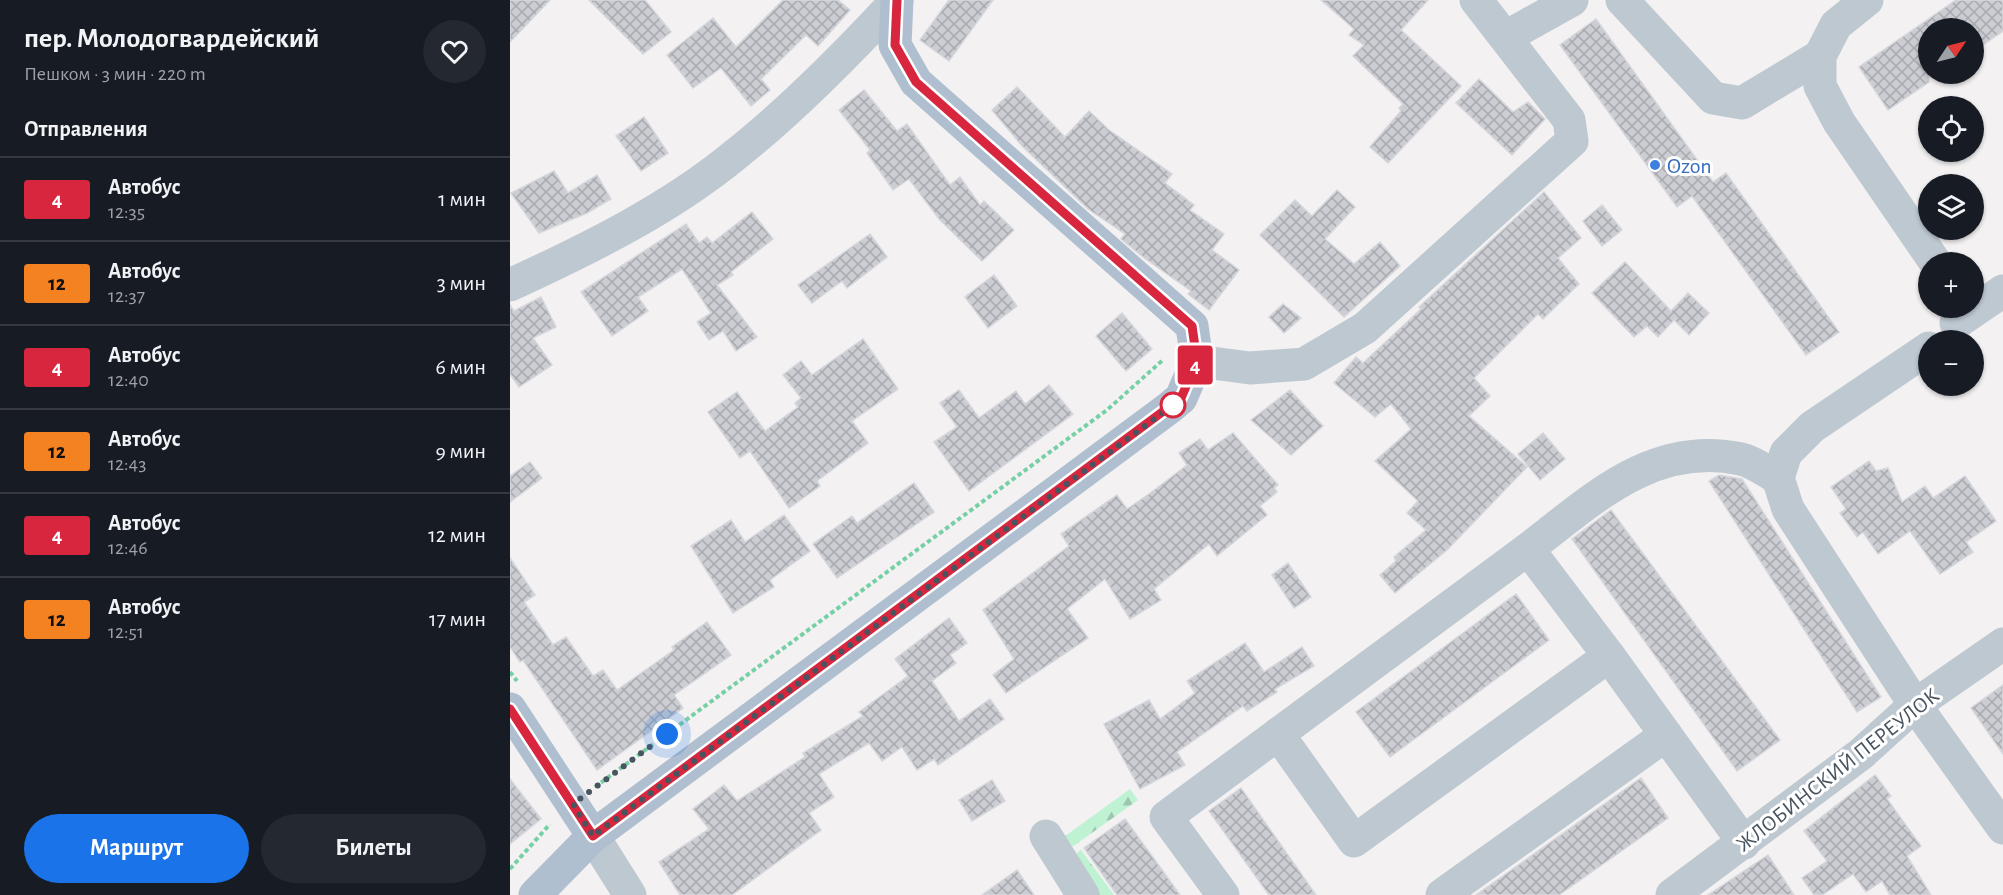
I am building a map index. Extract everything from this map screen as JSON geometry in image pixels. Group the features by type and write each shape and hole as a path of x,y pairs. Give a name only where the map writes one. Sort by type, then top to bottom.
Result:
{"main road":[{"path":"535,895 593,836 1181,398 1182,358 1192,326 916,82 895,45 897,0"},
{"path":"510,709 593,836"}],"street":[{"path":"510,285 638,222 735,156 848,53 897,0"},
{"path":"1182,358 1250,368 1304,364 1365,328 1572,141 1569,120 1476,0"},
{"path":"1506,37 1572,0"},
{"path":"1622,0 1713,98 1742,103 1820,56"},
{"path":"1866,0 1836,26 1820,56 1820,86 1839,122 1928,252"},
{"path":"1950,324 2003,291"},
{"path":"1918,355 1812,427 1786,453 1778,478 1788,509 1915,705 2003,828"},
{"path":"1223,895 1166,817 1616,482 1642,468 1697,454 1743,459 1778,478"},
{"path":"1528,549 1609,656 1744,843"},
{"name":"ЖЛОБИНСКИЙ ПЕРЕУЛОК","path":"1672,895 1861,754 1915,705 2003,644"},
{"path":"1278,734 1354,841 1609,656"},
{"path":"1442,895 1666,735"},
{"path":"593,836 630,895"},
{"path":"1046,836 1083,895"}],"path":[{"path":"510,869 559,815 573,804 1107,410 1182,358"}],"green space":[{"path":"1130,789 1138,800 1065,852 1057,842"},
{"path":"1081,850 1114,895 1092,895 1068,860"}],"building":[{"path":"510,0 550,0 510,42"},
{"path":"589,0 645,0 671,32 643,54"},
{"path":"783,0 838,0 850,10 818,46 806,35 761,79 770,90 751,106 721,68 693,88 667,55 713,18 736,47"},
{"path":"949,0 993,0 949,61 920,40"},
{"path":"1321,0 1428,0 1401,30 1461,86 1388,163 1370,147 1401,111 1399,108 1403,104 1353,56 1364,45 1349,35 1354,29"},
{"path":"1956,0 2003,0 2003,31 1984,44 1984,18 1930,18"},
{"path":"1596,19 1713,182 1726,173 1839,332 1806,355 1692,196 1677,207 1560,45"},
{"path":"1918,26 1918,84 1926,84 1888,110 1859,67"},
{"path":"1479,79 1513,112 1528,102 1545,119 1512,155 1456,103"},
{"path":"1017,87 1065,137 1089,111 1109,130 1172,174 1165,183 1194,205 1190,210 1224,234 1212,250 1239,270 1209,310 1188,294 1191,291 1121,239 1125,234 1088,209 1022,146 992,110"},
{"path":"864,90 897,131 907,124 950,185 960,177 980,205 984,201 1014,230 982,261 939,219 909,179 893,190 867,153 870,150 839,110"},
{"path":"644,117 668,153 641,171 616,136"},
{"path":"554,171 568,193 597,175 611,199 587,213 539,233 511,193"},
{"path":"1337,190 1355,207 1325,239 1354,264 1380,242 1400,266 1344,317 1260,235 1295,200 1312,216"},
{"path":"1544,192 1581,238 1558,258 1579,284 1543,319 1538,314 1474,378 1490,396 1469,416 1527,467 1447,550 1395,593 1380,575 1396,561 1394,557 1426,530 1407,513 1418,501 1375,461 1411,429 1391,404 1375,417 1334,383 1356,357 1363,363 1421,309 1419,307"},
{"path":"1602,205 1622,230 1602,246 1583,221"},
{"path":"752,212 773,239 731,272 733,275 717,285 757,337 736,351 723,331 709,340 697,322 711,313 682,269 638,297 648,311 612,336 581,292 686,224 699,243 707,237 712,243"},
{"path":"870,234 887,257 847,288 842,281 812,303 798,285"},
{"path":"1625,262 1671,311 1688,293 1709,313 1689,335 1674,320 1658,337 1647,326 1634,337 1592,293"},
{"path":"994,275 1017,306 988,328 965,297"},
{"path":"541,297 556,327 533,338 552,365 519,387 510,374 510,305 514,311"},
{"path":"1283,304 1301,318 1284,333 1269,317"},
{"path":"1122,313 1152,349 1126,371 1096,336"},
{"path":"863,339 898,389 852,421 868,443 817,481 820,486 789,508 750,451 740,458 708,412 737,392 765,431 798,407 795,403 801,398 783,375 801,361 812,375"},
{"path":"1049,385 1073,414 969,491 934,442 957,427 940,403 959,390 979,418 1016,391 1025,404"},
{"path":"1290,390 1323,426 1291,455 1251,420"},
{"path":"1233,433 1278,485 1274,488 1277,492 1260,506 1267,515 1217,556 1209,544 1154,589 1161,600 1130,619 1105,579 1067,609 1088,638 1006,693 993,675 1014,659 983,610 1069,546 1061,534 1117,495 1127,509 1187,465 1179,453 1200,439 1208,450"},
{"path":"1543,433 1565,459 1540,480 1518,454"},
{"path":"1869,461 1876,471 1888,468 1902,502 1925,486 1933,498 1965,476 1996,521 1966,542 1973,552 1940,574 1910,531 1878,554 1863,532 1857,537 1840,513 1846,509 1831,487"},
{"path":"530,462 542,478 510,502 510,476"},
{"path":"1719,475 1742,479 1881,697 1857,712 1709,481"},
{"path":"914,483 934,512 837,578 813,544 852,516 857,523"},
{"path":"1611,510 1780,740 1737,771 1572,539"},
{"path":"784,515 810,551 770,580 774,587 733,613 691,546 731,520 745,542"},
{"path":"510,558 535,595 524,602 553,645 566,637 593,676 603,670 617,690 674,650 672,647 707,622 731,655 674,695 683,708 597,770 523,660 520,662 510,647"},
{"path":"1288,563 1311,597 1294,608 1272,575"},
{"path":"1516,594 1549,640 1390,757 1356,712"},
{"path":"949,618 967,643 950,655 956,663 932,681 959,721 990,699 1004,719 938,765 934,759 917,770 902,747 882,761 869,743 819,774 834,797 809,813 821,830 732,895 680,895 659,862 709,829 693,809 724,785 737,801 805,757 803,753 863,716 859,712 908,676 895,659"},
{"path":"1245,643 1264,672 1302,647 1314,666 1275,689 1277,692 1247,711 1243,706 1177,752 1185,765 1140,789 1104,724 1149,700 1160,719 1195,693 1187,681"},
{"path":"2003,685 2003,754 1971,708"},
{"path":"1875,775 1891,796 1887,799 1921,846 1907,856 1931,895 1890,895 1882,881 1866,892 1853,874 1822,895 1814,895 1802,878 1827,861 1804,831"},
{"path":"1641,778 1668,818 1559,895 1476,895"},
{"path":"510,779 541,819 510,844"},
{"path":"992,780 1005,801 972,821 959,800"},
{"path":"1241,788 1316,895 1269,895 1209,811"},
{"path":"1125,819 1180,895 1117,895 1084,848"},
{"path":"1768,855 1794,895 1708,895"},
{"path":"1017,870 1034,895 982,895"}],"bus line":[{"name":"4","path":"510,709 593,836 1181,398 1197,361 1192,326 916,82 895,45 897,0"}],"place":[{"name":"Ozon","path":"1655,165"}],"route":[{"path":"667,734 573,804 593,836 1173,405"}]}
